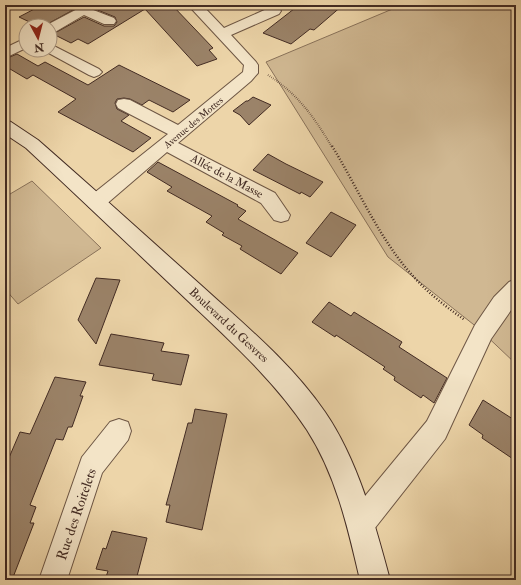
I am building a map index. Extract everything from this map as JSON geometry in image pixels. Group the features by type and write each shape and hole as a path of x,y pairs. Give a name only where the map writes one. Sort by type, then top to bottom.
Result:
{"street":[{"path":"195,5 247,60 251,65 251,68"},
{"path":"58,25 84,10 109,21"},
{"path":"222,34 274,11"},
{"path":"5,54 18,47"},
{"path":"58,52 94,72"},
{"name":"Avenue des Mottes","path":"96,202 246,78 251,68"},
{"path":"124,104 180,133"},
{"name":"Boulevard du Gesvres","path":"5,126 32,144 270,363 316,421 332,450 348,486 361,523 375,580"},
{"name":"Allée de la Masse","path":"166,144 268,198 281,214"},
{"path":"361,523 436,430 483,332 502,304 516,288"},
{"name":"Rue des Roitelets","path":"53,580 91,466 119,432"}],"path":[{"path":"251,68 277,78 301,101 323,132 382,234 397,257 416,280 440,303 483,332"}],"shaded area":[{"path":"402,5 516,5 516,364 478,328 388,257 266,62"},
{"path":"32,181 101,248 18,304 5,289 5,197"}],"building":[{"path":"42,5 82,5 58,18 19,17"},
{"path":"85,5 172,5 213,48 209,50 217,59 197,66 145,9 88,44 78,39 71,43 58,36 58,31 84,17 104,26 114,26 117,22 115,17"},
{"path":"299,5 343,5 314,30 310,29 291,44 263,33"},
{"path":"17,54 18,58 24,58 38,66 45,62 88,85 119,65 190,100 173,112 149,100 142,105 130,99 117,99 115,103 117,109 129,115 121,121 151,138 133,152 58,112 76,99 33,75 27,79 5,66 5,59"},
{"path":"253,97 271,105 249,125 240,115 233,111"},
{"path":"268,154 323,182 310,197 301,192 300,194 253,170"},
{"path":"158,162 238,205 237,206 246,211 238,219 298,253 281,274 240,249 242,246 222,235 224,233 206,222 212,216 167,191 172,187 147,172"},
{"path":"331,212 356,225 331,257 306,243"},
{"path":"96,278 120,280 96,344 78,320"},
{"path":"329,302 351,316 354,312 402,342 399,347 447,378 434,403 423,395 421,398 394,380 395,377 383,369 385,367 336,335 335,337 312,322"},
{"path":"111,334 164,343 161,351 189,355 181,385 152,380 154,374 99,365"},
{"path":"55,377 86,382 80,396 83,396 72,427 68,427 63,440 56,439 30,505 36,507 30,523 34,523 12,580 5,580 5,467 20,432 30,434"},
{"path":"483,400 516,421 516,461 482,438 483,435 469,425"},
{"path":"195,409 227,414 202,530 166,522 170,505 166,505 188,423 192,423"},
{"path":"112,531 147,538 136,580 105,580 108,571 96,569 103,548 106,549"}]}
